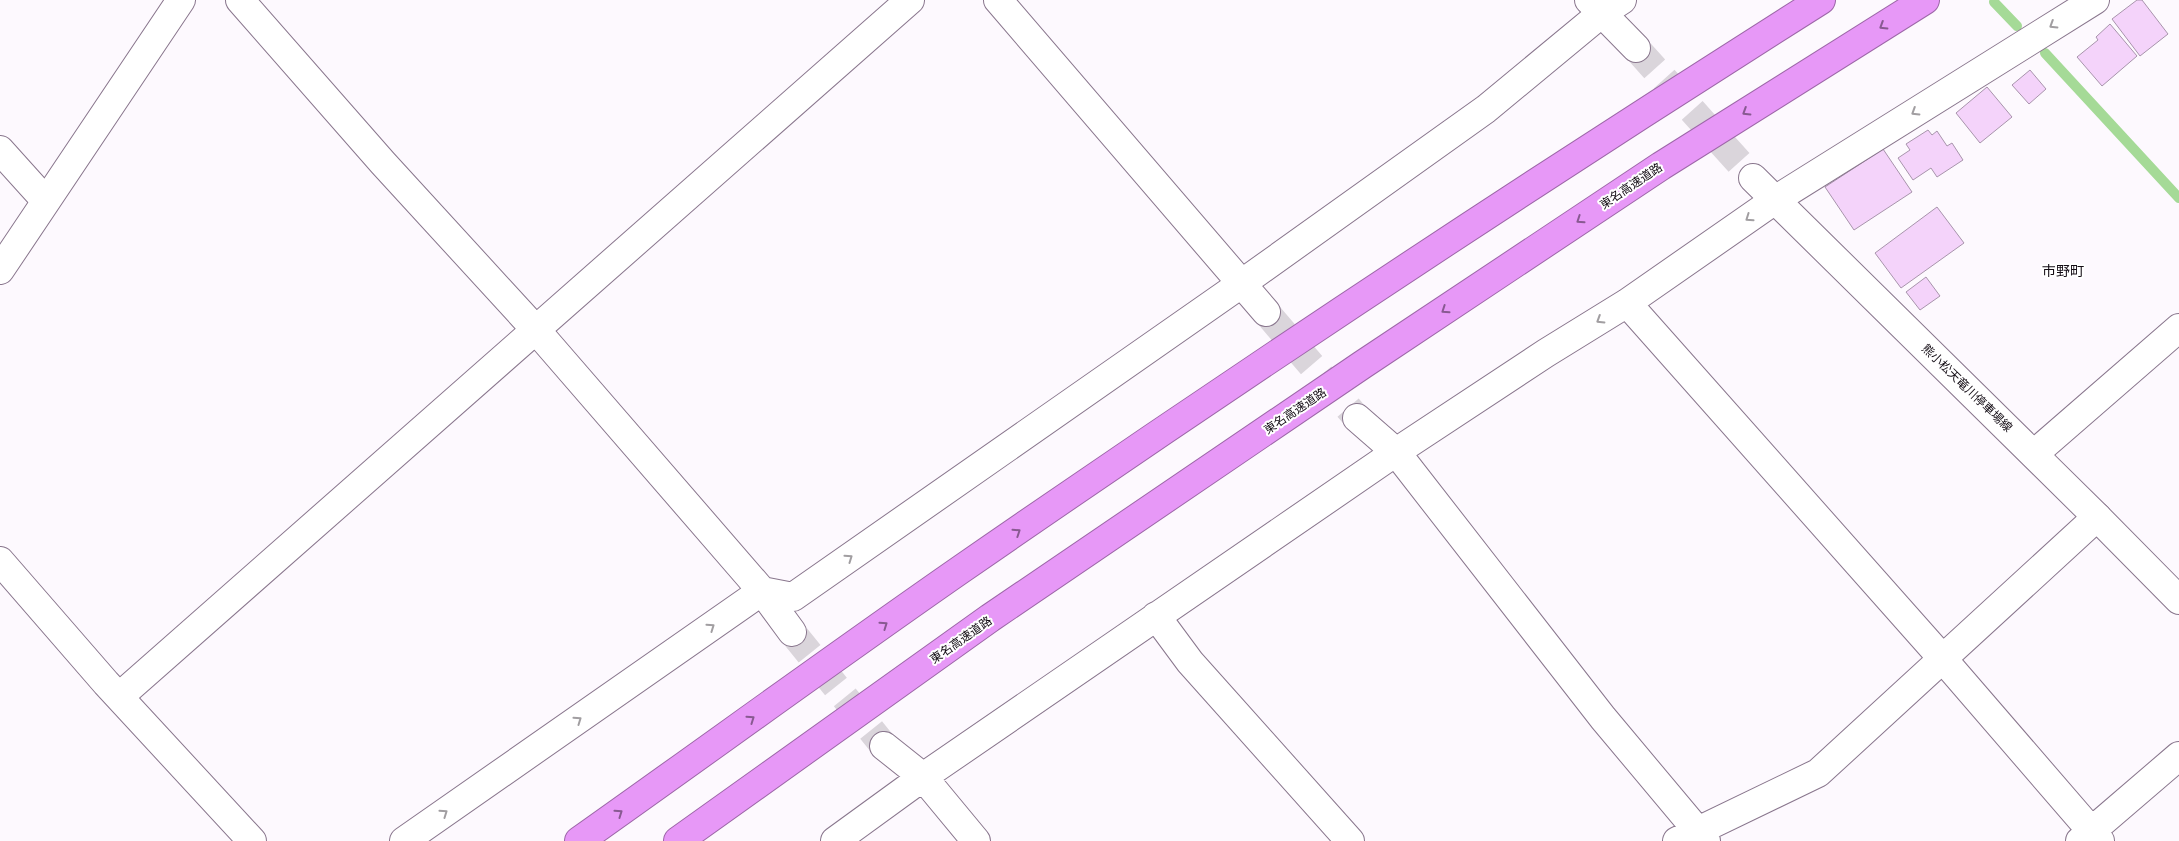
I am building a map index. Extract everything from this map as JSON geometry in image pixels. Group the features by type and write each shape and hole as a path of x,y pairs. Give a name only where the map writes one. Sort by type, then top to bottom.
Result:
{"highway":[{"path":"579,841 960,571 1328,319 1631,120 1821,0"},
{"name":"東名高速道路","path":"678,841 990,618 1362,365 1661,166 1925,0"}],"street":[{"path":"0,270 45,200 181,0"},
{"path":"240,0 383,163 536,330 762,591 792,632"},
{"path":"120,696 536,330 762,128 910,0"},
{"path":"998,0 1266,312"},
{"path":"835,841 923,777 1396,452 1627,303 1775,200 2095,0"},
{"path":"404,841 762,591 793,597 1241,284 1486,109 1606,3 1636,48"},
{"path":"0,150 45,200"},
{"name":"熊小松天竜川停車場線","path":"1753,178 2034,454 2179,600"},
{"path":"1627,303 1942,658 2090,838 2179,756"},
{"path":"2034,454 2179,328"},
{"path":"1357,418 1396,452 1693,837 1818,773 2097,517"},
{"path":"0,561 106,683 252,841"},
{"path":"1156,616 1190,662 1350,841"},
{"path":"884,746 923,777 976,841"}],"building":[{"path":"2137,0 2142,0 2168,34 2140,56 2112,19"},
{"path":"2110,24 2137,56 2102,86 2077,57 2098,40 2096,37"},
{"path":"2030,70 2046,89 2029,104 2012,85"},
{"path":"1987,87 2012,117 1980,143 1956,113"},
{"path":"1928,130 1932,135 1937,131 1947,146 1952,143 1963,160 1937,177 1931,168 1913,180 1898,158 1910,150 1906,144"},
{"path":"1883,149 1912,192 1854,230 1825,187"},
{"path":"1937,207 1964,243 1901,288 1875,253"},
{"path":"1926,277 1940,296 1920,310 1906,292"}],"waterway":[{"path":"1994,2 2017,26"},
{"path":"2045,53 2179,198"}],"tunnel":[{"path":"1636,48 1753,178"},
{"path":"1266,312 1357,418"},
{"path":"792,632 884,746"}],"district":[{"name":"市野町","path":"2063,271"}]}
